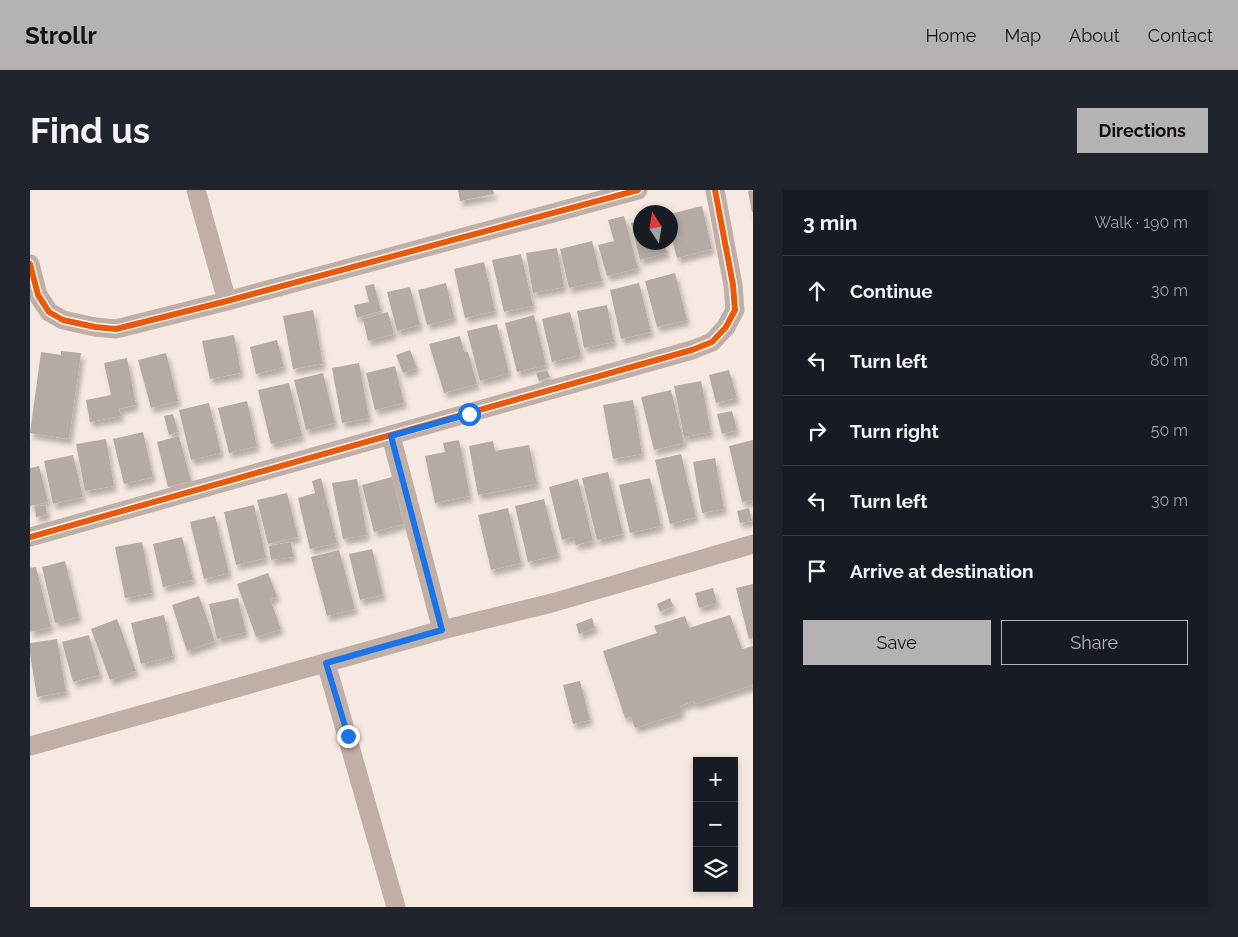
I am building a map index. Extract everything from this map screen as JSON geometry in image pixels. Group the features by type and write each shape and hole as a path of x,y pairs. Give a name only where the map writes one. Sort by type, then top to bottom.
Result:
{"street":[{"path":"196,190 227,301"},
{"path":"30,264 38,296 49,312 64,320 95,327 116,329 227,301 638,190"},
{"path":"30,536 391,436 682,353 712,342 726,327 735,310 733,284 715,190"},
{"path":"391,436 442,630"},
{"path":"30,746 442,630 552,603 753,544"},
{"path":"326,663 396,907"}],"building":[{"path":"458,190 493,190 494,194 460,201"},
{"path":"753,190 753,212 752,212 748,191"},
{"path":"702,206 712,249 677,258 675,250 678,250 678,212"},
{"path":"624,216 638,268 607,276 598,245 614,241 608,220"},
{"path":"592,241 602,281 569,288 560,249"},
{"path":"557,248 564,287 533,293 526,253"},
{"path":"638,250 666,250 667,253 640,260"},
{"path":"521,254 533,306 504,312 492,260"},
{"path":"484,262 495,311 465,318 454,269"},
{"path":"675,273 687,320 657,327 645,281"},
{"path":"446,283 454,318 427,325 418,290"},
{"path":"639,283 651,332 621,339 610,290"},
{"path":"374,284 381,311 357,318 354,305 369,302 365,286"},
{"path":"410,287 420,325 397,331 387,292"},
{"path":"607,305 614,342 584,348 577,311"},
{"path":"313,310 323,364 293,369 283,316"},
{"path":"388,312 394,334 368,341 363,319"},
{"path":"570,312 581,355 552,362 542,319"},
{"path":"534,315 546,365 517,372 505,323"},
{"path":"497,324 509,373 480,381 467,331"},
{"path":"234,335 241,373 210,379 202,341"},
{"path":"460,336 464,352 468,352 477,384 444,393 429,344"},
{"path":"277,340 284,367 256,374 250,347"},
{"path":"410,350 417,368 403,373 396,355"},
{"path":"61,351 81,353 69,439 30,433 41,352 61,355"},
{"path":"166,353 178,401 151,408 138,360"},
{"path":"127,358 136,405 119,409 121,416 90,422 86,400 111,395 104,363"},
{"path":"359,363 369,418 342,423 332,368"},
{"path":"395,366 404,403 375,410 366,373"},
{"path":"547,370 550,377 539,381 536,373"},
{"path":"729,370 737,398 716,403 709,375"},
{"path":"323,373 335,423 306,430 294,380"},
{"path":"701,381 711,432 684,437 674,386"},
{"path":"289,383 302,436 271,444 258,390"},
{"path":"671,390 684,443 654,450 641,397"},
{"path":"633,400 642,454 613,459 603,405"},
{"path":"247,401 257,446 229,453 218,408"},
{"path":"209,403 221,453 191,460 179,410"},
{"path":"732,411 737,430 722,434 717,414"},
{"path":"173,414 178,432 169,435 164,416"},
{"path":"143,432 153,477 124,484 113,439"},
{"path":"179,436 191,481 168,487 157,442"},
{"path":"106,439 114,486 85,491 76,444"},
{"path":"459,440 470,496 435,503 425,456 445,452 443,443"},
{"path":"753,440 753,500 742,502 729,446"},
{"path":"493,441 495,451 529,445 537,484 478,495 469,446"},
{"path":"681,454 696,517 670,524 655,460"},
{"path":"73,455 83,497 53,504 44,461"},
{"path":"715,458 724,509 702,513 693,462"},
{"path":"39,466 48,502 30,506 30,468"},
{"path":"608,472 623,534 597,540 582,478"},
{"path":"392,477 404,524 374,532 362,485"},
{"path":"321,478 337,543 310,549 298,498 315,493 312,481"},
{"path":"650,478 661,526 630,533 619,485"},
{"path":"357,479 367,535 343,539 332,483"},
{"path":"578,479 593,541 576,545 573,537 562,540 549,487"},
{"path":"287,493 298,537 268,544 257,500"},
{"path":"544,499 558,555 528,562 515,506"},
{"path":"46,505 47,515 36,517 35,507"},
{"path":"254,505 266,558 236,565 224,512"},
{"path":"508,508 521,563 491,570 478,515"},
{"path":"749,508 752,521 740,523 737,511"},
{"path":"215,516 229,573 204,579 190,522"},
{"path":"182,537 193,580 163,587 153,544"},
{"path":"142,542 152,593 125,598 115,547"},
{"path":"291,542 293,557 271,560 269,546"},
{"path":"372,549 383,595 360,600 349,554"},
{"path":"339,550 355,609 327,616 311,557"},
{"path":"65,561 79,617 55,623 42,567"},
{"path":"36,567 51,627 30,632 30,568"},
{"path":"268,573 277,597 270,599 281,629 256,637 237,584"},
{"path":"753,584 753,638 749,639 736,588"},
{"path":"713,588 717,603 699,608 695,593"},
{"path":"199,596 215,641 187,651 172,605"},
{"path":"238,598 246,632 217,639 209,604"},
{"path":"670,598 673,606 660,612 657,604"},
{"path":"164,615 173,656 141,664 131,623"},
{"path":"730,615 742,649 753,646 753,685 695,704 694,701 680,706 682,713 635,728 631,717 625,718 603,651 657,633 654,626 685,616 689,628"},
{"path":"592,618 595,628 579,634 576,624"},
{"path":"117,619 136,671 110,680 91,629"},
{"path":"89,635 100,675 73,682 62,642"},
{"path":"57,639 66,692 37,697 30,643"},
{"path":"580,681 590,720 573,724 563,685"}],"cycle path":[{"path":"30,264 38,295 49,312 63,320 95,327 116,329 227,301 638,190"},
{"path":"30,537 692,350 712,342 726,327 735,310 733,285 715,190"}],"route":[{"path":"348,736 326,663 442,630 391,436 469,414"}]}
